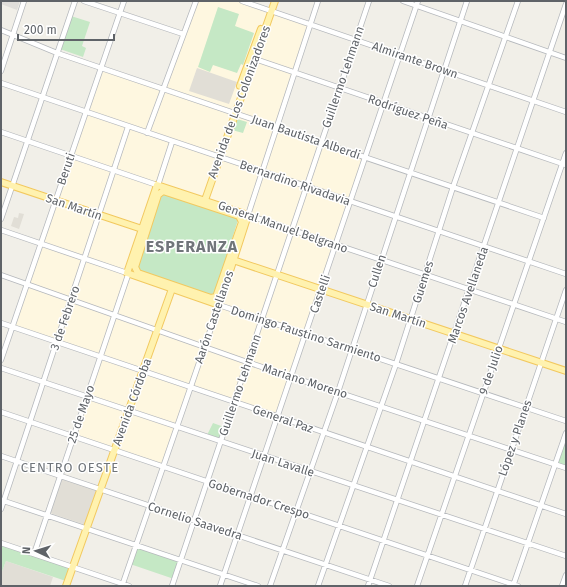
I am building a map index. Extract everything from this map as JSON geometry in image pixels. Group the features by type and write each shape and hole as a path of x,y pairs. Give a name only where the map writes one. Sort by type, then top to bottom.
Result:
{"main road":[{"name":"Avenida de Los Colonizadores","path":"202,201 271,1"},
{"name":"Avenida de Los Colonizadores","path":"269,10 275,1"},
{"name":"San Martín","path":"1,182 144,230"},
{"name":"General Manuel Belgrano","path":"158,185 239,216 242,222"},
{"name":"25 de Mayo","path":"135,267 144,230 158,185"},
{"name":"General Manuel Belgrano","path":"163,191 248,215"},
{"name":"25 de Mayo","path":"128,274 158,195 163,191"},
{"name":"Aarón Castellanos","path":"211,298 216,297 218,293 232,260 248,215"},
{"name":"Aarón Castellanos","path":"219,305 242,222"},
{"name":"San Martín","path":"232,260 566,371"},
{"name":"Domingo Faustino Sarmiento","path":"135,267 138,273 219,305"},
{"name":"Domingo Faustino Sarmiento","path":"128,274 211,298"},
{"name":"Avenida Córdoba","path":"70,586 88,529 174,288"},
{"name":"Avenida Córdoba","path":"66,586 75,568"}],"street":[{"path":"1,71 24,1"},
{"path":"1,219 75,1"},
{"path":"84,1 184,34"},
{"name":"Beruti","path":"1,360 124,1"},
{"path":"147,133 196,1"},
{"name":"Almirante Brown","path":"242,1 566,112"},
{"name":"Aarón Castellanos","path":"248,215 318,1"},
{"name":"Guillermo Lehmann","path":"172,586 369,1"},
{"path":"403,1 417,3 460,21 566,58"},
{"name":"Cullen","path":"270,586 338,392 427,118 467,1"},
{"name":"Guemes","path":"318,586 396,364 453,187 518,1"},
{"path":"561,1 566,3"},
{"name":"Castelli","path":"220,586 322,289 417,3"},
{"name":"Marcos Avellaneda","path":"368,586 426,421 566,3"},
{"name":"Juan Bautista Alberdi","path":"1,30 57,53 100,68 544,218"},
{"name":"Rodríguez Peña","path":"252,59 564,164"},
{"name":"Bernardino Rivadavia","path":"1,84 566,274"},
{"name":"3 de Febrero","path":"1,509 2,501 17,462 128,127"},
{"name":"General Manuel Belgrano","path":"1,132 158,185"},
{"name":"25 de Mayo","path":"158,185 172,142"},
{"name":"9 de Julio","path":"417,586 498,348 564,164 566,153"},
{"name":"General Manuel Belgrano","path":"248,215 514,306 566,322"},
{"name":"Domingo Faustino Sarmiento","path":"1,230 128,274"},
{"name":"25 de Mayo","path":"34,554 128,274"},
{"name":"Mariano Moreno","path":"1,275 159,332 566,468"},
{"name":"López y Planes","path":"465,586 566,290"},
{"name":"Aarón Castellanos","path":"122,585 219,305"},
{"name":"Domingo Faustino Sarmiento","path":"219,305 396,364 440,377 525,408 566,421"},
{"name":"General Paz","path":"1,323 566,514"},
{"name":"Juan Lavalle","path":"1,368 441,516 566,556"},
{"name":"Gobernador Crespo","path":"1,412 515,586"},
{"path":"515,586 566,433"},
{"name":"Cornelio Saavedra","path":"1,456 389,586"},
{"path":"2,501 258,586"},
{"path":"1,542 122,585 129,586"},
{"path":"562,586 566,575"}],"shaded area":[{"path":"1,1 20,1 17,10 1,4"},
{"path":"196,1 242,1 310,24 277,127 366,157 278,417 190,388 163,467 73,437 100,357 12,327 100,68 164,89"},
{"path":"197,68 237,82 229,104 189,91"},
{"path":"19,213 24,214 19,229 11,226 14,217 18,218"},
{"path":"61,479 98,490 86,525 50,513"},
{"path":"6,561 53,577 50,586 1,586 1,574"}],"green space":[{"path":"218,7 239,14 235,26 254,33 243,65 241,64 237,73 213,65 210,72 198,67"},
{"path":"71,16 90,22 82,46 86,48 83,57 60,49"},
{"path":"237,119 247,122 243,133 232,130"},
{"path":"164,194 235,217 238,220 215,294 211,296 139,272 137,265 159,198"},
{"path":"213,423 224,427 221,438 218,439 207,435"},
{"path":"566,433 566,468 555,464"},
{"path":"1,543 71,566 66,581 6,561 1,574"},
{"path":"136,546 181,561 174,579 130,564"}],"district":[{"name":"ESPERANZA","path":"192,246"},
{"name":"CENTRO OESTE","path":"70,467"}]}
